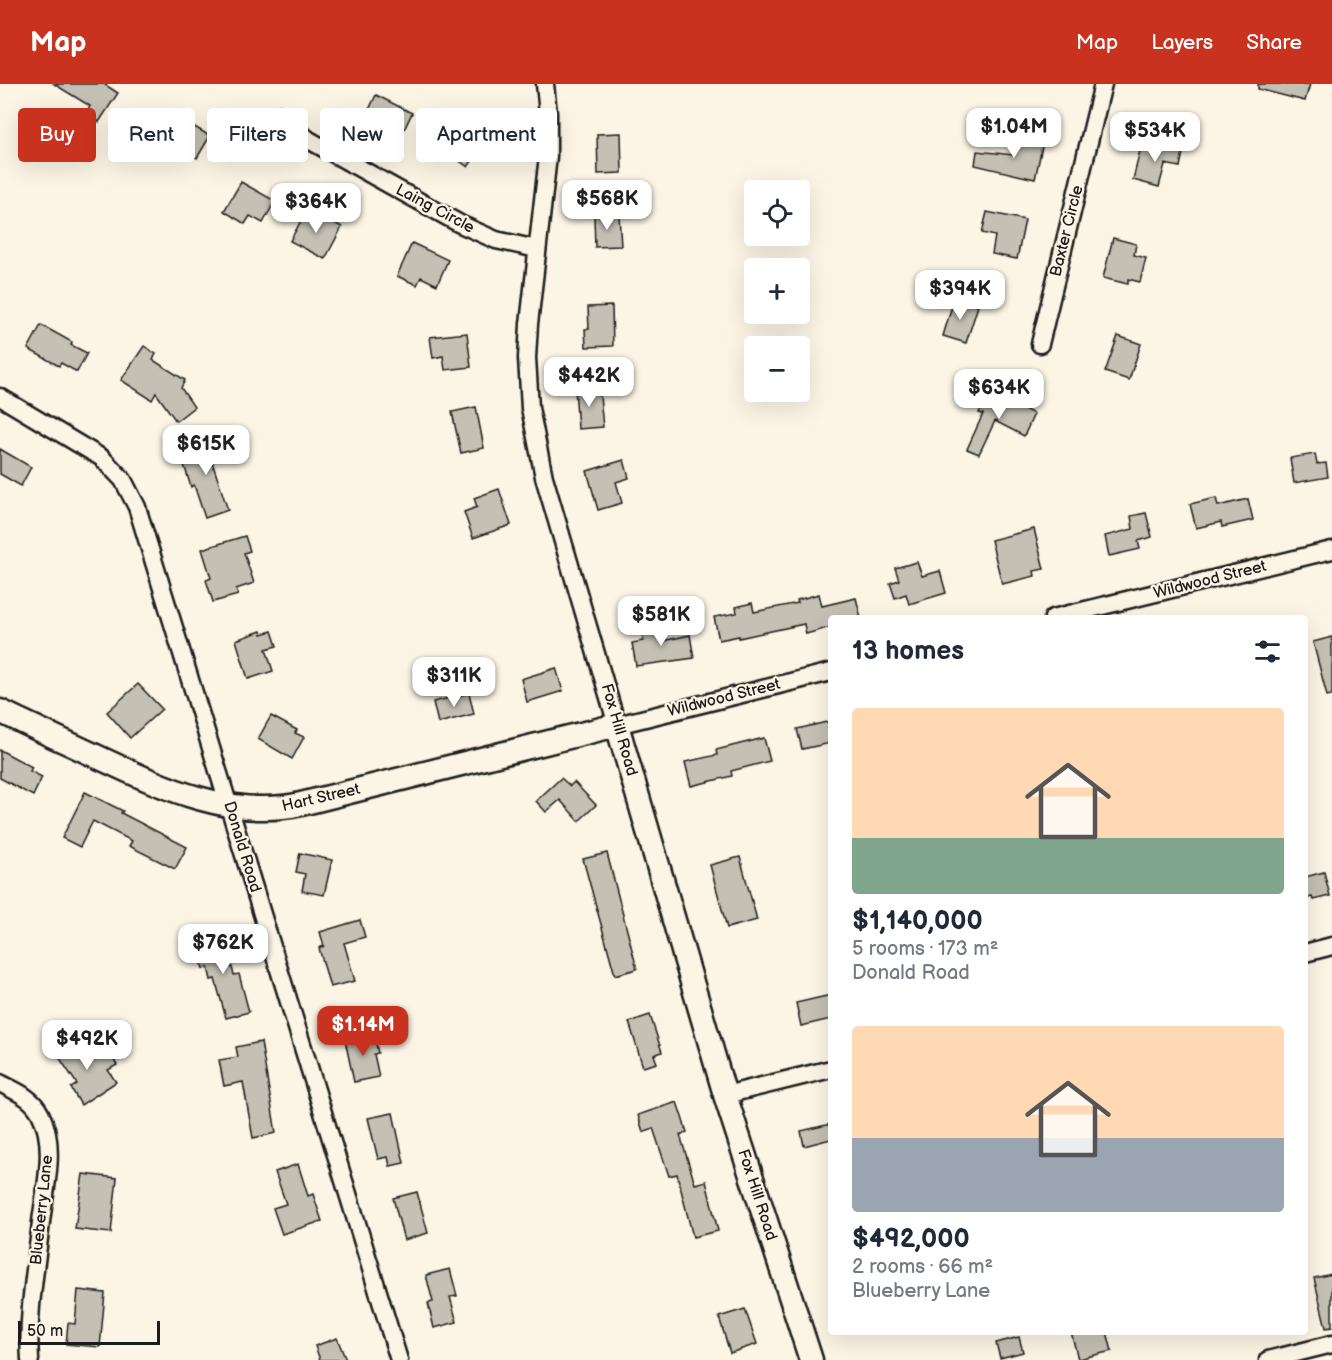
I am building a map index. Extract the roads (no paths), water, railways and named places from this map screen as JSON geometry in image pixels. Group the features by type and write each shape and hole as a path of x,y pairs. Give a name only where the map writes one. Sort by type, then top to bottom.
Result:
{"street":[{"name":"Fox Hill Road","path":"545,84 548,156 528,347 530,408 544,477 724,1095 811,1360"},
{"name":"Baxter Circle","path":"1040,344 1103,84"},
{"name":"Laing Circle","path":"308,139 460,224 496,240 537,249"},
{"name":"Donald Road","path":"0,397 102,458 129,488 137,507 399,1360"},
{"name":"Wildwood Street","path":"1065,615 1332,550"},
{"name":"Wildwood Street","path":"617,725 828,673"},
{"name":"Hart Street","path":"0,711 154,783 191,796 229,805 274,809 617,725"},
{"path":"1308,952 1332,946"},
{"path":"724,1095 828,1070"},
{"name":"Blueberry Lane","path":"0,1083 26,1096 36,1107 43,1120 49,1141 32,1300 30,1360"},
{"path":"1268,1360 1332,1344"}]}
